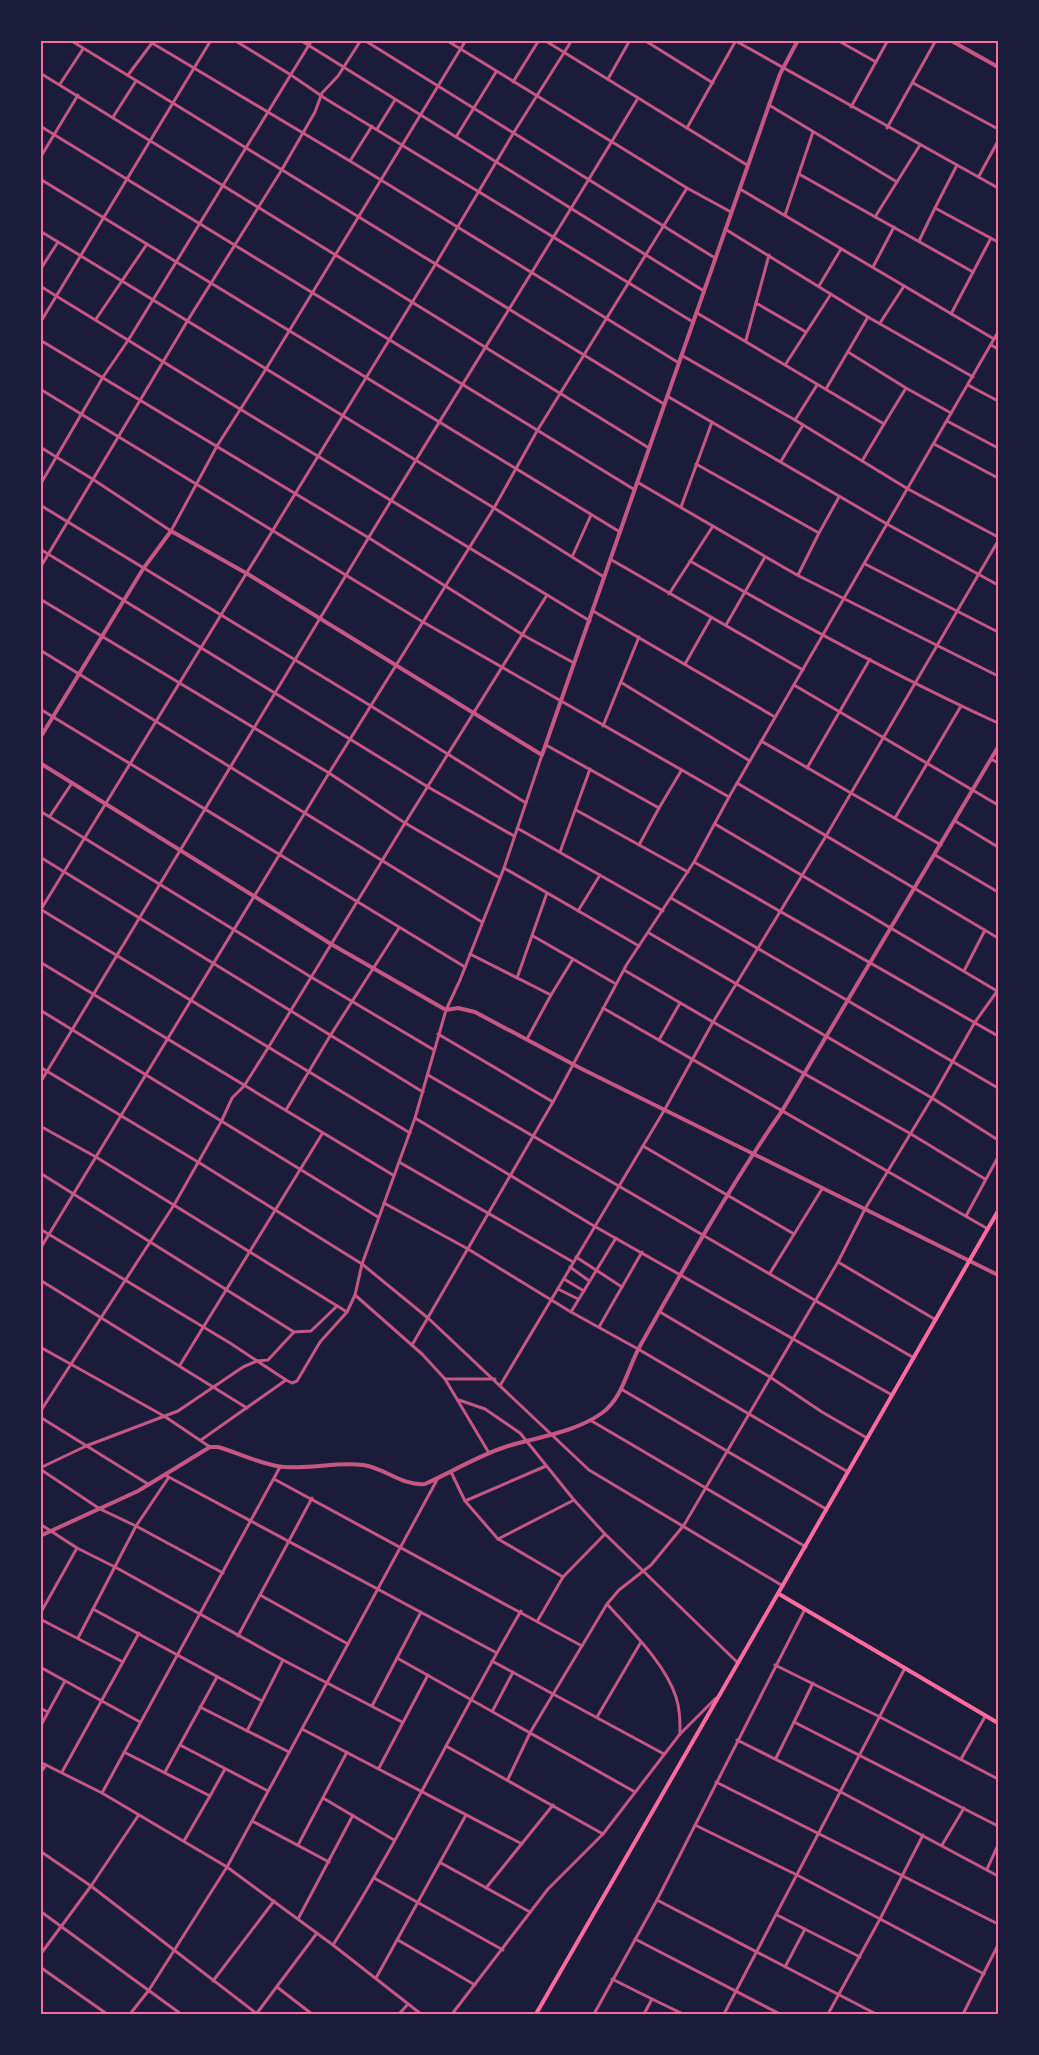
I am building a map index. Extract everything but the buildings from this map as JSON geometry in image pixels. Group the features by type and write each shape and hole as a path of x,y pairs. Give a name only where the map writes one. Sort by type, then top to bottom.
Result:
{"main road":[{"path":"536,2014 999,1211"},
{"path":"779,1594 999,1723"}],"street":[{"path":"70,40 357,218 664,404"},
{"path":"40,322 58,296 211,40"},
{"path":"234,40 629,285 693,322"},
{"path":"300,40 704,291"},
{"path":"40,485 103,377 129,339 312,40"},
{"path":"40,568 188,320 304,133 321,95 344,68 363,40 715,258"},
{"path":"446,40 536,97 731,212"},
{"path":"40,738 143,569 171,531 217,446 466,40"},
{"path":"513,82 539,40"},
{"path":"544,40 747,165"},
{"path":"410,1133 41,910 572,40"},
{"path":"608,79 630,40"},
{"path":"644,40 713,83"},
{"path":"40,1229 292,1383 297,1381 320,1342 346,1312 355,1295 362,1264 378,1217 416,1118 446,1010 504,868 768,105 798,40"},
{"path":"837,40 876,62"},
{"path":"851,107 888,40"},
{"path":"887,128 936,40"},
{"path":"950,40 999,67"},
{"path":"687,128 736,41 887,128 999,188"},
{"path":"128,75 151,43 304,133 679,363"},
{"path":"60,84 83,49"},
{"path":"456,137 496,72"},
{"path":"40,73 562,392 649,448"},
{"path":"113,117 136,81"},
{"path":"913,83 999,129"},
{"path":"40,158 78,95"},
{"path":"40,1083 74,1030 229,768 638,98"},
{"path":"377,129 395,100"},
{"path":"768,105 897,182"},
{"path":"40,126 634,490"},
{"path":"350,161 372,126"},
{"path":"784,215 813,132"},
{"path":"978,176 999,141"},
{"path":"874,217 920,145"},
{"path":"919,241 957,165"},
{"path":"799,174 973,272"},
{"path":"40,179 620,532"},
{"path":"40,1249 281,855 328,773 494,508 537,431 687,188"},
{"path":"739,188 994,339"},
{"path":"935,208 999,243"},
{"path":"873,267 894,227"},
{"path":"725,229 880,324 972,377"},
{"path":"40,231 417,460 604,578"},
{"path":"951,314 991,238"},
{"path":"40,270 58,242"},
{"path":"96,319 147,244"},
{"path":"818,286 841,249"},
{"path":"746,341 769,255"},
{"path":"880,324 904,285"},
{"path":"40,286 590,621"},
{"path":"785,365 831,294"},
{"path":"756,303 806,332"},
{"path":"696,312 884,424"},
{"path":"826,389 868,316"},
{"path":"412,1346 534,1136 624,970 694,862 761,741 999,332"},
{"path":"40,340 369,538 523,635 574,663"},
{"path":"991,345 999,349"},
{"path":"848,352 951,413"},
{"path":"501,1385 999,539 908,489 795,420 681,355"},
{"path":"795,420 817,385"},
{"path":"968,385 999,400"},
{"path":"862,460 906,388"},
{"path":"40,389 423,622 729,797"},
{"path":"668,396 839,497 999,585"},
{"path":"947,421 999,448"},
{"path":"681,507 712,422"},
{"path":"781,461 803,425"},
{"path":"934,444 999,478"},
{"path":"40,447 171,531 246,573 542,755"},
{"path":"696,464 819,533"},
{"path":"637,482 797,575 999,676"},
{"path":"797,575 839,497"},
{"path":"40,505 526,803"},
{"path":"572,557 591,515"},
{"path":"669,594 713,526"},
{"path":"40,549 428,787 514,836"},
{"path":"726,626 765,556"},
{"path":"610,559 803,670"},
{"path":"690,561 745,593 915,683 999,723"},
{"path":"865,564 999,632"},
{"path":"149,1484 86,1446 40,1414 174,1205 232,1098 244,1086 268,1048 547,596"},
{"path":"40,599 328,773 405,823 500,878"},
{"path":"593,611 776,717"},
{"path":"685,664 711,618"},
{"path":"603,726 639,637"},
{"path":"40,650 304,814 482,921"},
{"path":"807,768 870,659"},
{"path":"622,683 750,761"},
{"path":"794,685 999,805"},
{"path":"894,818 961,706"},
{"path":"40,709 465,967"},
{"path":"761,741 941,845"},
{"path":"546,745 659,808"},
{"path":"40,1536 166,1476 210,1447 218,1447 280,1467 362,1465 374,1467 415,1485 438,1478 489,1453 590,1420 607,1409 621,1389 638,1349 681,1275 827,1037 999,747"},
{"path":"992,759 999,763"},
{"path":"40,763 331,944 446,1010 458,1008 475,1012 822,1189 999,1275"},
{"path":"560,852 590,769"},
{"path":"639,845 681,771"},
{"path":"50,816 73,782"},
{"path":"737,783 998,938"},
{"path":"576,810 688,872"},
{"path":"40,811 434,1050"},
{"path":"955,821 999,847"},
{"path":"508,1779 531,1731 607,1604 659,1557 684,1525 838,1262 865,1209 975,1022 998,991 891,929 803,874 714,824"},
{"path":"517,828 663,910"},
{"path":"935,855 999,892"},
{"path":"40,857 423,1092"},
{"path":"694,862 999,1036"},
{"path":"504,868 639,946"},
{"path":"578,911 600,875"},
{"path":"517,978 547,893"},
{"path":"671,898 849,999 999,1088"},
{"path":"285,1111 399,928"},
{"path":"964,971 985,930"},
{"path":"648,933 932,1098 999,1140"},
{"path":"532,936 616,984"},
{"path":"470,954 551,995"},
{"path":"527,1040 573,959"},
{"path":"40,962 322,1134 394,1175"},
{"path":"624,970 713,1023 911,1134 985,1179"},
{"path":"659,1040 680,1003"},
{"path":"603,1008 988,1229"},
{"path":"40,1010 378,1217"},
{"path":"438,1034 553,1102"},
{"path":"40,1067 362,1264 428,1318 589,1470 783,1586"},
{"path":"428,1075 914,1358"},
{"path":"416,1118 594,1226 892,1395"},
{"path":"40,1126 96,1157 346,1312"},
{"path":"180,1365 322,1134"},
{"path":"643,1146 794,1233"},
{"path":"966,1216 999,1157"},
{"path":"399,1162 573,1262"},
{"path":"40,1173 294,1332 311,1331 337,1306"},
{"path":"770,1273 822,1189"},
{"path":"384,1203 468,1249 571,1312 848,1472"},
{"path":"571,1312 616,1238"},
{"path":"600,1327 642,1252"},
{"path":"576,1257 622,1287"},
{"path":"838,1262 936,1320"},
{"path":"570,1268 589,1281"},
{"path":"564,1279 584,1291"},
{"path":"40,1280 247,1408"},
{"path":"558,1289 579,1300"},
{"path":"355,1295 445,1379 489,1453"},
{"path":"660,1312 867,1438"},
{"path":"223,1573 100,1509 40,1469 86,1446 178,1411 236,1371 257,1360 268,1360 294,1332"},
{"path":"40,1347 164,1416 210,1447"},
{"path":"445,1379 495,1379"},
{"path":"201,1440 286,1380"},
{"path":"621,1389 827,1510"},
{"path":"459,1400 485,1408 527,1441 574,1500 605,1534 739,1664"},
{"path":"590,1420 806,1547"},
{"path":"465,1501 546,1466"},
{"path":"102,1793 280,1467"},
{"path":"451,1472 465,1501 498,1539 564,1578"},
{"path":"166,1476 496,1652"},
{"path":"78,1638 136,1526 166,1476"},
{"path":"130,2014 149,1990 227,1867 438,1478"},
{"path":"274,1479 538,1620 582,1646"},
{"path":"238,1636 312,1498"},
{"path":"498,1539 574,1500"},
{"path":"40,1524 77,1548 402,1722"},
{"path":"538,1620 564,1578 605,1534"},
{"path":"40,1614 77,1548"},
{"path":"260,1595 348,1644"},
{"path":"607,1604 641,1642 673,1690 680,1716 680,1734"},
{"path":"594,2014 657,1900 805,1608"},
{"path":"93,1609 262,1701"},
{"path":"333,1945 374,1878 496,1652 521,1611"},
{"path":"372,1706 421,1612"},
{"path":"40,1619 123,1662"},
{"path":"62,1772 139,1633"},
{"path":"597,1717 641,1642"},
{"path":"397,1658 636,1791"},
{"path":"246,1731 283,1660"},
{"path":"492,1661 664,1754"},
{"path":"776,1665 999,1779"},
{"path":"40,1667 140,1722"},
{"path":"723,2014 905,1668"},
{"path":"493,1711 513,1672"},
{"path":"379,1768 428,1675"},
{"path":"165,1772 217,1677"},
{"path":"40,1726 65,1681"},
{"path":"775,1758 813,1683"},
{"path":"452,2014 548,1889 603,1834 680,1734 723,1692"},
{"path":"200,1707 289,1752"},
{"path":"40,1708 48,1712"},
{"path":"961,1759 986,1715"},
{"path":"794,1722 999,1826"},
{"path":"302,1729 522,1844"},
{"path":"737,1740 999,1875"},
{"path":"180,1745 268,1791"},
{"path":"446,1746 603,1834"},
{"path":"124,1752 210,1796"},
{"path":"298,1845 347,1752"},
{"path":"40,1762 102,1793 227,1867 376,1977 421,2014"},
{"path":"40,1773 46,1765"},
{"path":"184,1842 225,1769"},
{"path":"716,1782 999,1924"},
{"path":"323,1798 395,1840"},
{"path":"486,1888 553,1805"},
{"path":"942,1845 964,1808"},
{"path":"298,1919 353,1815"},
{"path":"376,1977 466,1815"},
{"path":"40,1955 91,1886 138,1816"},
{"path":"252,1821 329,1862"},
{"path":"694,1825 797,1875 984,1974"},
{"path":"828,2014 923,1835"},
{"path":"987,1869 999,1845"},
{"path":"40,1851 91,1886 256,2014 317,1933"},
{"path":"441,1863 530,1912"},
{"path":"374,1878 503,1950"},
{"path":"657,1900 876,2014"},
{"path":"213,1981 274,1901"},
{"path":"40,1911 181,2014"},
{"path":"777,1915 860,1957"},
{"path":"785,1967 805,1929"},
{"path":"635,1939 780,2014"},
{"path":"398,1940 475,1985"},
{"path":"963,2014 999,1945"},
{"path":"40,1967 107,2014"},
{"path":"612,1979 683,2014"},
{"path":"277,1987 312,2014"},
{"path":"644,2014 652,2000"},
{"path":"399,2014 408,2004"}]}
